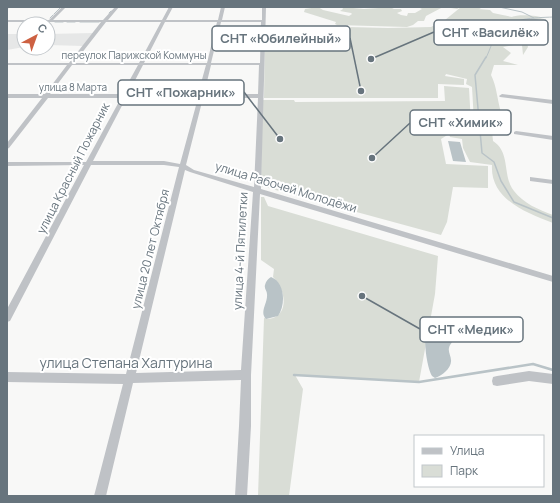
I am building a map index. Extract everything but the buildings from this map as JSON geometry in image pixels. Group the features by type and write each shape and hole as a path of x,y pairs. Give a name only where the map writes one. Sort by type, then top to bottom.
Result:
{"street":[{"path":"55,16 64,7"},
{"path":"7,147 70,64 117,7"},
{"name":"улица Красный Пожарник","path":"7,318 170,7"},
{"name":"улица 20 лет Октября","path":"100,496 223,7"},
{"name":"улица 4-й Пятилетки","path":"241,496 246,375 257,191 264,7"},
{"path":"56,21 263,21"},
{"name":"переулок Парижской Коммуны","path":"7,64 261,64"},
{"name":"улица 8 Марта","path":"7,96 260,96"},
{"path":"502,96 553,102"},
{"path":"516,133 553,138"},
{"name":"улица Рабочей Молодёжи","path":"7,164 164,163 183,166 192,172 553,279"},
{"path":"532,179 553,182"},
{"name":"улица Степана Халтурина","path":"7,377 130,378 246,375"},
{"path":"497,381 529,376 553,379"}],"shaded area":[{"path":"93,33 83,46 56,45 56,34"},
{"path":"7,34 16,34 16,48 7,50"},
{"path":"448,141 460,142 466,162 453,161"},
{"path":"271,277 279,284 283,294 283,300 281,311 278,316 266,319 263,313 267,297 265,284"},
{"path":"434,326 448,330 452,335 452,342 449,350 451,360 450,366 443,374 435,378 432,376 428,366 425,345 426,333 428,329"}],"green space":[{"path":"318,7 323,10 349,16 352,14 351,13 340,11 343,9 342,7 364,9 393,7 394,8 392,9 401,9 402,11 397,13 407,16 408,13 415,13 422,9 418,7 443,7 426,16 424,21 418,21 407,27 337,25 335,24 336,22 304,12 305,9"},
{"path":"445,7 461,7 457,9"},
{"path":"461,7 478,7 481,9 478,9 490,10 493,13 512,17 518,15 528,15 544,18 523,23 526,26 524,28 527,32 519,33 525,37 528,47 523,55 522,45 520,44 503,47 511,53 503,61 518,65 494,65 491,75 495,84 501,112 491,121 493,141 502,151 510,185 514,191 527,203 553,215 553,223 521,209 503,196 493,177 492,165 470,162 463,148 462,139 450,137 449,134 441,139 446,164 488,166 488,188 453,187 447,222 441,235 261,186 262,100 294,100 295,102 445,101 444,86 469,88 471,124 474,122 472,87 466,84 467,79 446,74 445,76 464,79 464,85 438,84 438,98 264,98 265,25 388,28 431,27 445,20"},
{"path":"261,197 264,197 268,206 438,256 435,294 419,382 295,375 303,389 289,496 258,496 264,318 269,319 279,315 284,304 284,298 280,286 273,277 274,269 261,260"}],"waterway":[{"path":"499,7 522,12 534,18"},
{"path":"54,14 60,8"},
{"path":"486,58 495,37 502,29 515,22 523,20 553,17"},
{"path":"56,22 63,22"},
{"path":"67,22 75,22"},
{"path":"80,22 99,22"},
{"path":"486,57 475,75 482,153 494,162 501,181 514,202 553,218"},
{"path":"294,375 419,382 533,364 553,370"}],"place":[{"name":"СНТ «Василёк»","path":"371,59"},
{"name":"СНТ «Юбилейный»","path":"361,91"},
{"name":"СНТ «Пожарник»","path":"280,139"},
{"name":"СНТ «Химик»","path":"372,158"},
{"name":"СНТ «Медик»","path":"362,296"}]}
